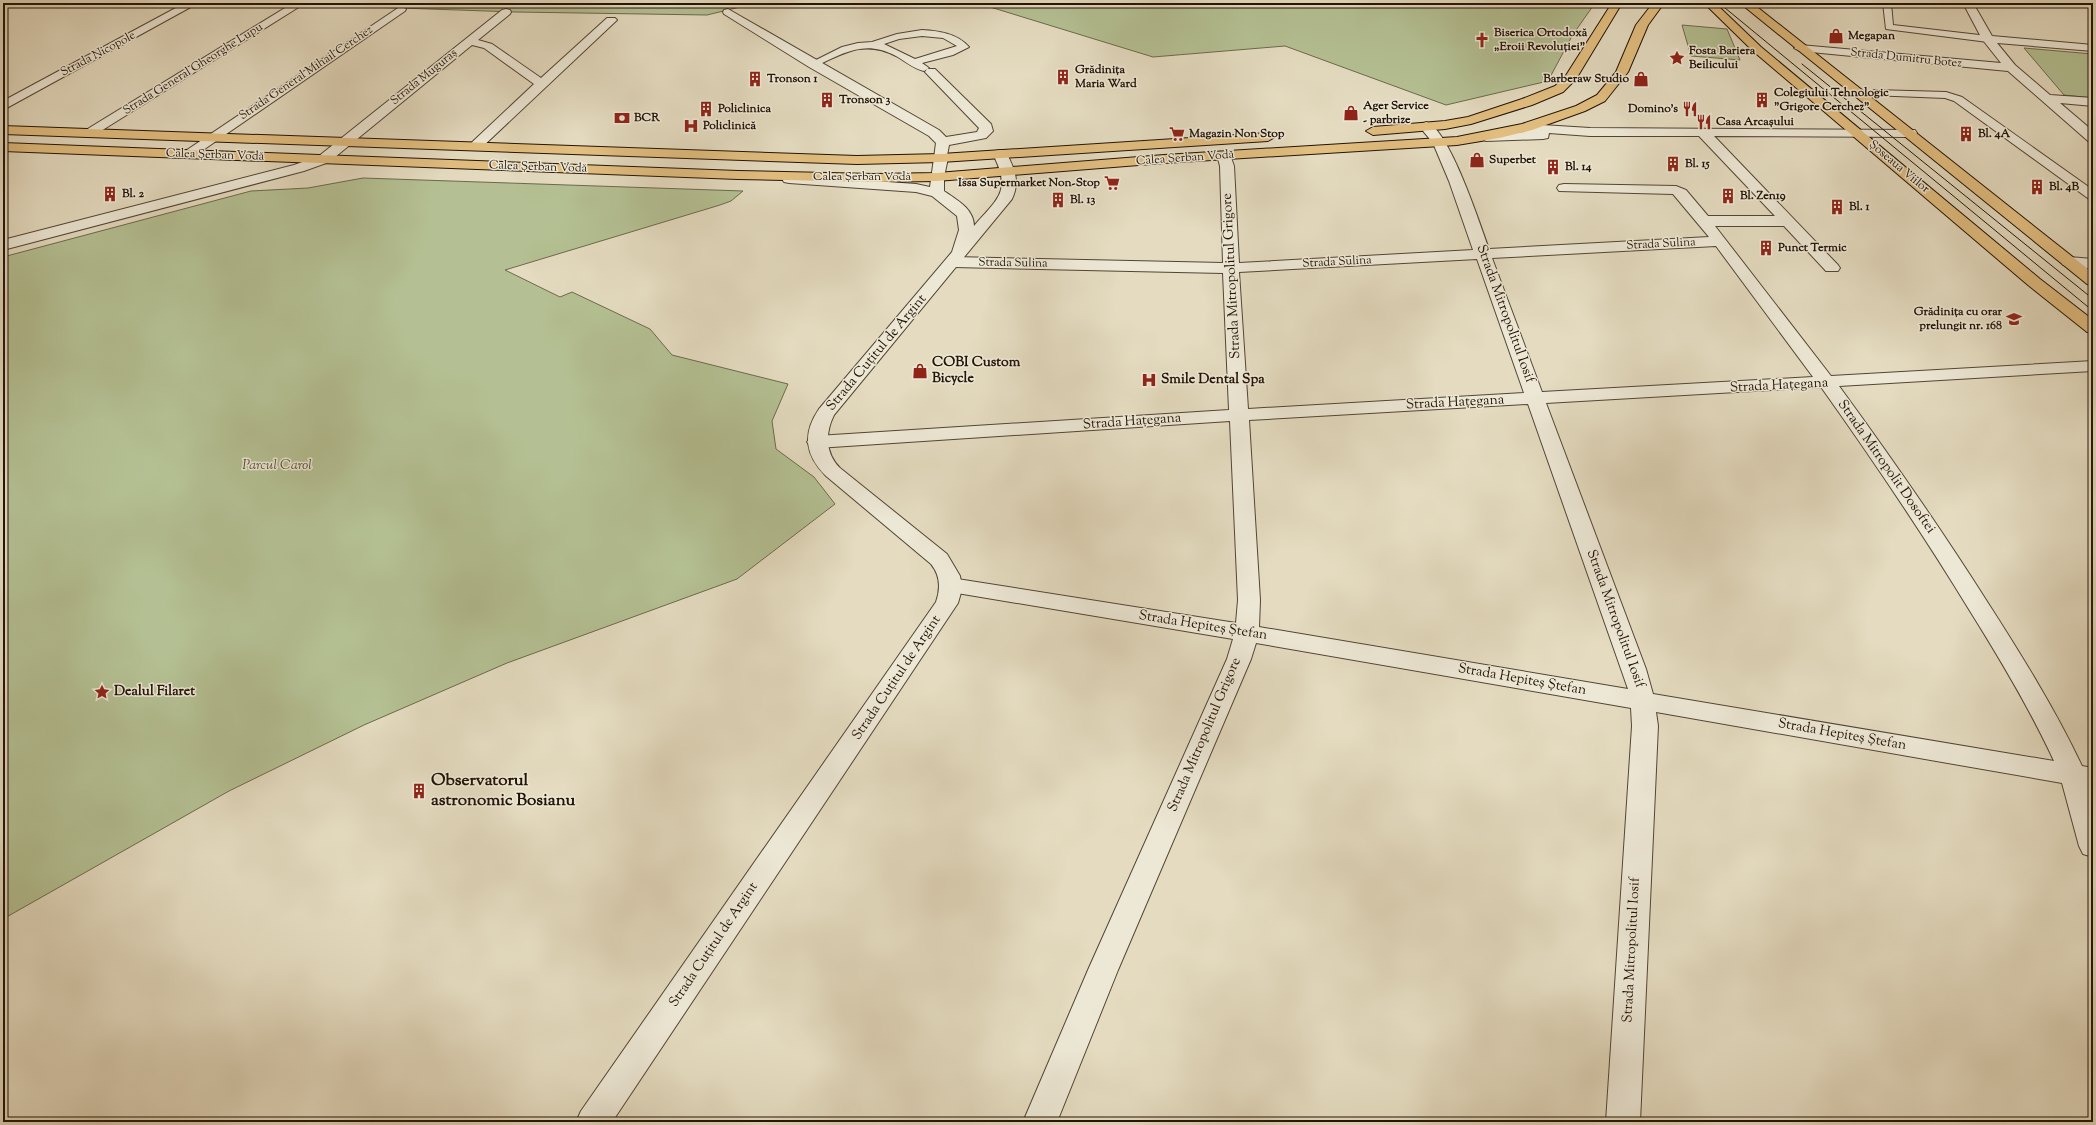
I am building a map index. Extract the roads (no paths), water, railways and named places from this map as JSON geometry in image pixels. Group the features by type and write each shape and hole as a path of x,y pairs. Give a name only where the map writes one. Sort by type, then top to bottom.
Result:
{"main road":[{"name":"Calea Șerban Vodă","path":"3,147 738,175 873,178 937,177 1224,155 1433,134 1458,123 1485,116 1551,93 1565,84 1617,3"},
{"name":"Calea Șerban Vodă","path":"1360,132 1486,137 1526,128 1584,107 1606,93 1621,74 1650,12 1659,3"},
{"name":"Șoseaua Viilor","path":"1709,3 1757,49 1860,134 2034,282 2093,328"},
{"path":"1745,3 1800,48 1910,133 2093,282"},
{"path":"1485,116 1526,128"},
{"name":"Calea Șerban Vodă","path":"3,130 857,160 941,158 1280,136"}],"street":[{"name":"Strada Nicopole","path":"3,106 193,3"},
{"path":"1968,3 1988,40 2011,68 2044,98 2093,138"},
{"path":"2081,3 2093,4"},
{"name":"Strada General Gheorghe Lupu","path":"88,133 297,5"},
{"name":"Strada General Mihail Cerchez","path":"188,154 401,9"},
{"name":"Strada Muguraș","path":"324,159 506,12"},
{"path":"728,12 813,64 923,126 944,142 981,135 986,132 986,127 931,72"},
{"path":"475,146 611,20"},
{"path":"1988,40 2093,48"},
{"path":"469,41 488,46 542,84"},
{"name":"Strada Dumitru Botez","path":"1800,48 2011,68"},
{"path":"2044,98 2093,102"},
{"path":"1526,128 1590,132 1910,133"},
{"path":"1486,137 1590,132"},
{"path":"1703,133 1832,268"},
{"name":"Strada Mitropolitul Iosif","path":"1433,134 1484,254 1534,399 1634,669 1643,700 1644,726 1623,1122"},
{"path":"738,175 903,187 937,193 937,177 944,142"},
{"name":"Strada Cuțitul de Argint","path":"593,1122 941,615 950,594 951,585 946,567 940,560 833,472 824,463 817,442 820,424 826,413 1005,200 1011,185 1009,171 1000,154"},
{"name":"Strada Mitropolitul Grigore","path":"1040,1122 1106,962 1238,659 1247,633 1249,600 1238,415 1227,166 1224,155"},
{"path":"3,245 299,168 324,159"},
{"name":"Strada Mitropolit Dosoftei","path":"1564,188 1676,190 1681,193 1704,221 1887,465 1972,596 2083,776 2093,846"},
{"name":"Strada Cuțitul de Argint","path":"937,193 956,206 965,216 967,229 954,262"},
{"path":"956,206 977,208 1005,200"},
{"path":"1704,221 1788,221"},
{"name":"Strada Sulina","path":"954,262 1231,268 1720,241"},
{"path":"2069,262 2093,264"},
{"name":"Strada Hațegana","path":"817,442 1238,415 1827,383 2093,366"},
{"name":"Strada Hepiteș Ștefan","path":"951,585 1247,633 2083,776"}],"lane":[{"path":"1886,3 1889,30 1988,40"},
{"path":"813,64 850,47 876,44 894,38 932,34 952,39 964,47 950,53 914,62"},
{"path":"876,44 931,72"},
{"path":"1874,93 1946,95 1958,99 2093,196"}],"tram line":[{"path":"1719,3 2093,311"},
{"path":"1802,64 2093,299"}],"place":[{"name":"Megapan","path":"1836,36"},
{"name":"Biserica Ortodoxă „Eroii Revoluției”","path":"1482,40"},
{"name":"Fosta Bariera Beilicului","path":"1677,58"},
{"name":"Grădinița Maria Ward","path":"1063,77"},
{"name":"Tronson 1","path":"755,79"},
{"name":"Barberaw Studio","path":"1641,79"},
{"name":"Tronson 3","path":"827,100"},
{"name":"Colegiului Tehnologic \"Grigore Cerchez\"","path":"1762,100"},
{"name":"Policlinica","path":"706,109"},
{"name":"Domino's","path":"1690,109"},
{"name":"Ager Service - parbrize","path":"1351,113"},
{"name":"BCR","path":"622,118"},
{"name":"Casa Arcașului","path":"1704,122"},
{"name":"Policlinică","path":"691,126"},
{"name":"Magazin Non Stop","path":"1177,134"},
{"name":"Bl. 4A","path":"1966,134"},
{"name":"Superbet","path":"1477,160"},
{"name":"Bl. 15","path":"1673,164"},
{"name":"Bl. 14","path":"1553,167"},
{"name":"Issa Supermarket Non-Stop","path":"1112,183"},
{"name":"Bl. 4B","path":"2037,187"},
{"name":"Bl. 2","path":"110,194"},
{"name":"Bl. Zen19","path":"1728,196"},
{"name":"Bl. 13","path":"1058,200"},
{"name":"Bl. 1","path":"1837,207"},
{"name":"Punct Termic","path":"1766,248"},
{"name":"Grădinița cu orar prelungit nr. 168","path":"2014,319"},
{"name":"COBI Custom Bicycle","path":"920,371"},
{"name":"Smile Dental Spa","path":"1149,380"},
{"name":"Dealul Filaret","path":"102,692"},
{"name":"Observatorul astronomic Bosianu","path":"419,791"}],"park label":[{"name":"Parcul Carol","path":"277,466"}]}
